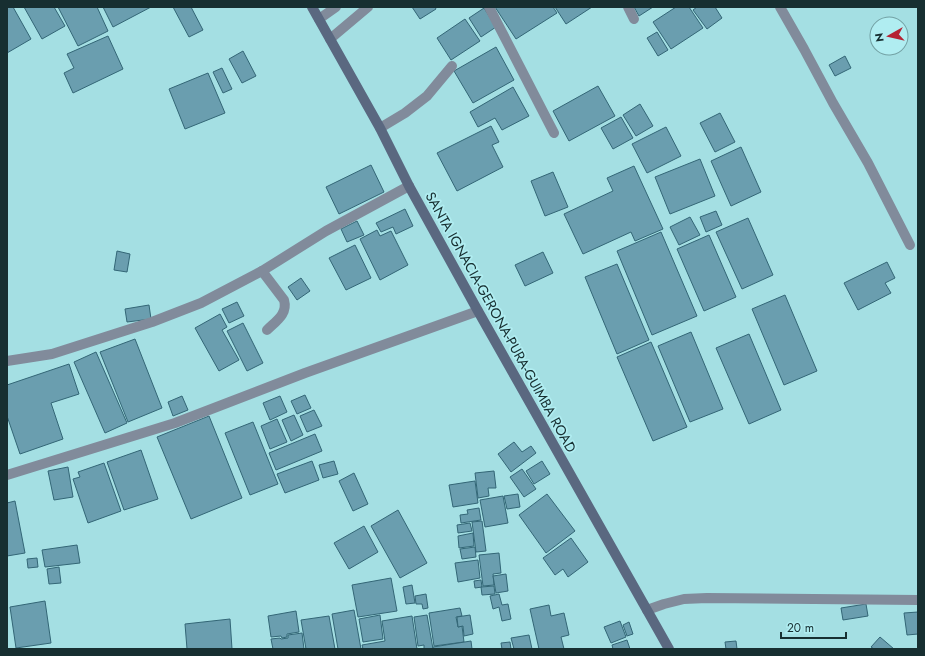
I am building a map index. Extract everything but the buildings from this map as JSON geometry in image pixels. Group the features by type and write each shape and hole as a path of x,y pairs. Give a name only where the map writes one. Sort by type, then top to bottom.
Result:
{"main road":[{"name":"SANTA IGNACIA-GERONA-PURA-GUIMBA ROAD","path":"312,7 380,128 409,186 478,311 669,649"}],"street":[{"path":"319,19 336,7"},
{"path":"330,40 368,7"},
{"path":"489,7 554,133"},
{"path":"628,7 634,18"},
{"path":"780,7 833,104 868,163 910,245"},
{"path":"380,128 405,113 427,96 452,66"},
{"path":"7,361 52,354 152,322 201,303 262,270 326,231 409,186"},
{"path":"262,270 284,300 286,306 283,314 267,330"},
{"path":"7,475 175,423 312,370 478,311"},
{"path":"647,610 684,599 707,598 918,600"}]}
